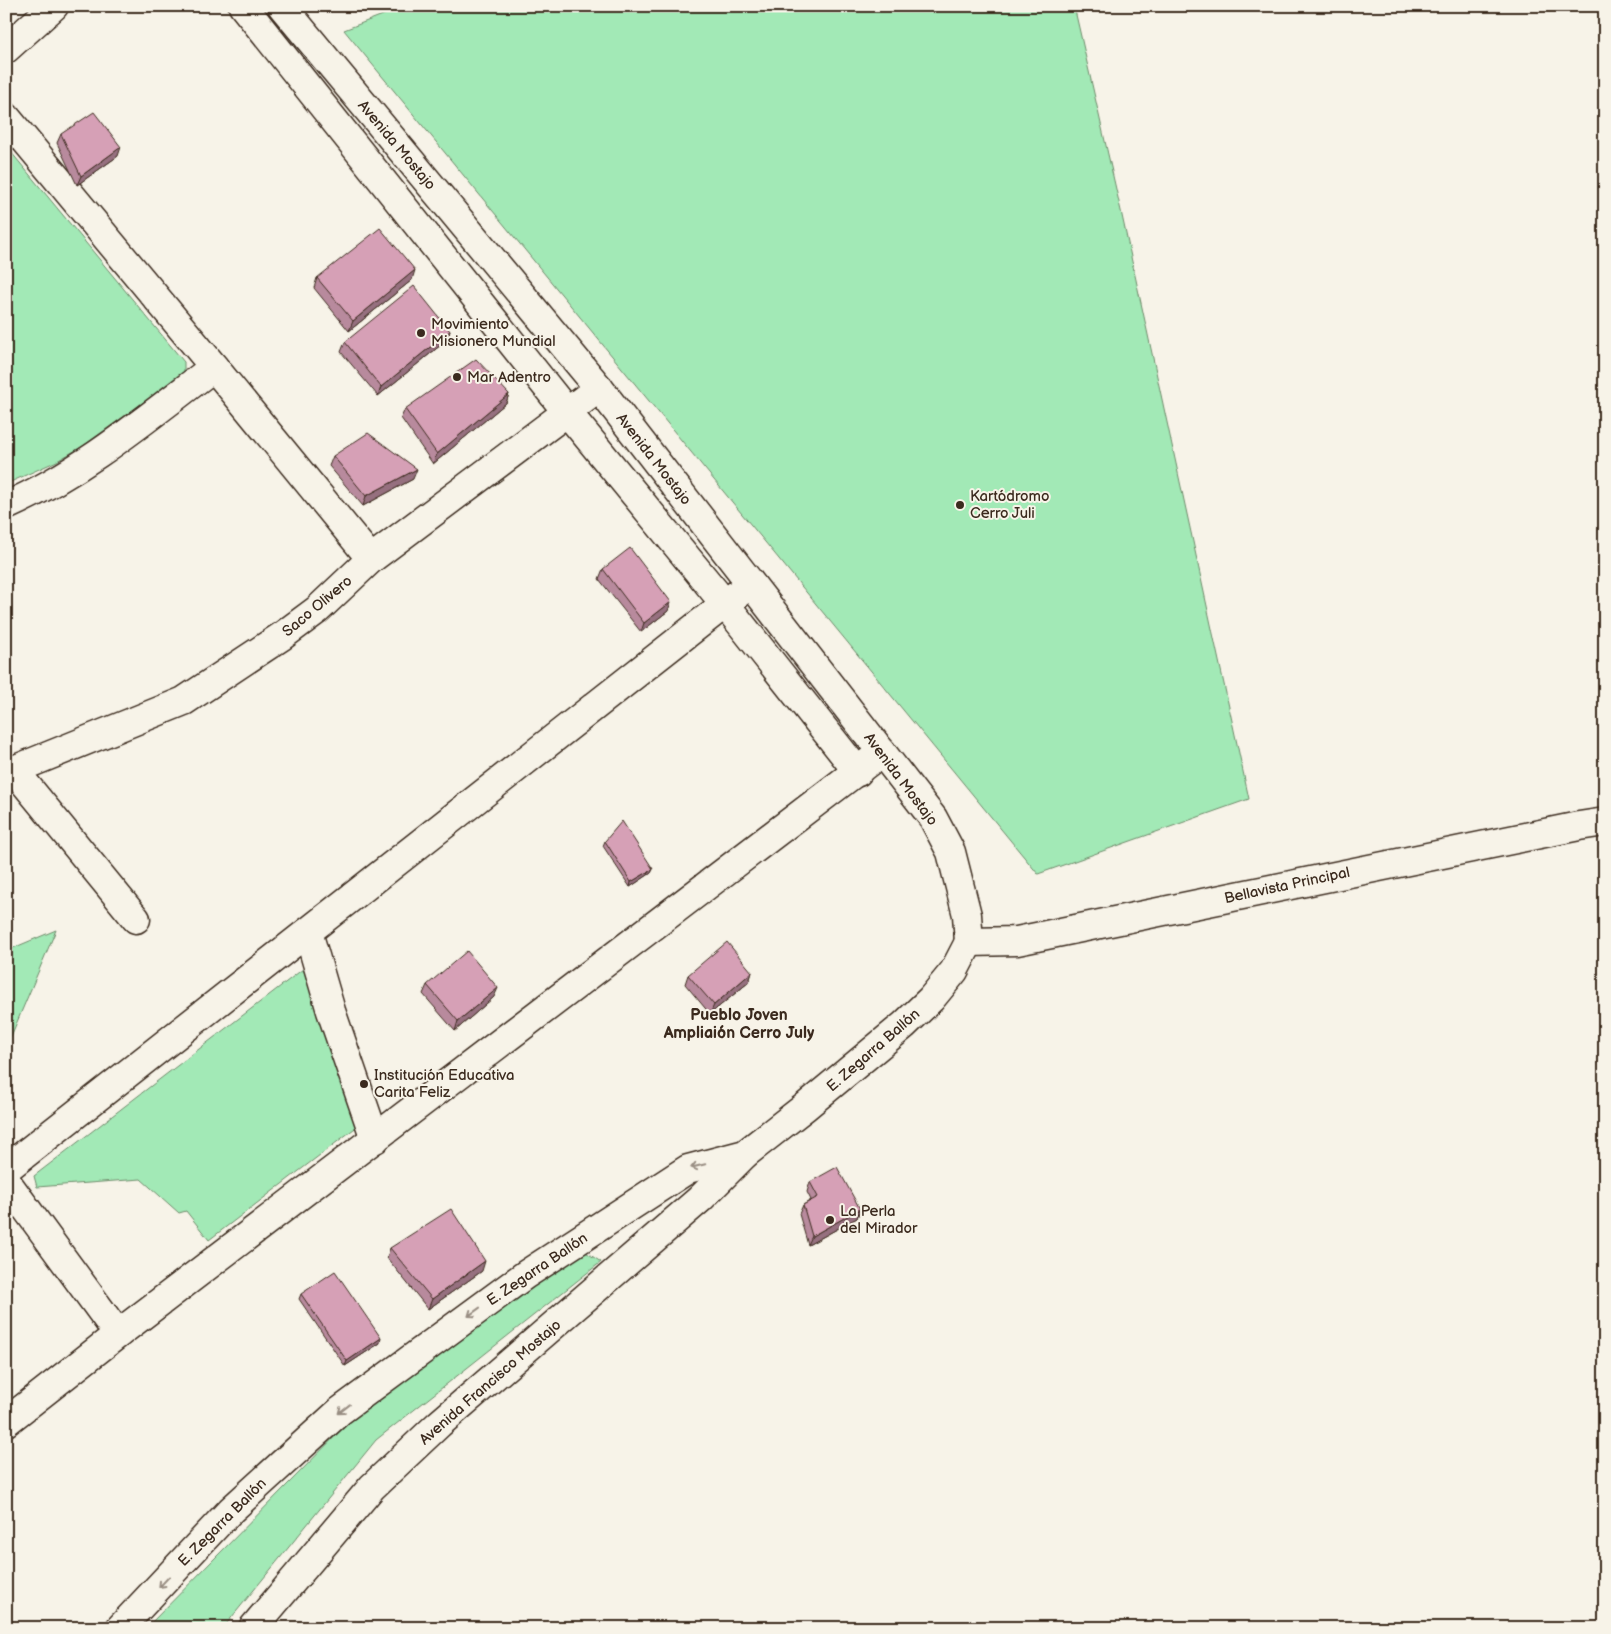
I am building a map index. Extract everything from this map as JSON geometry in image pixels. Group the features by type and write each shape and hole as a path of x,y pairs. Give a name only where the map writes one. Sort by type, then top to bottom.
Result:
{"street":[{"path":"6,49 54,6"},
{"path":"243,6 567,412 726,604 858,772"},
{"name":"Avenida Mostajo","path":"282,6 599,388 933,818 951,852 967,915 969,942"},
{"path":"6,117 371,559"},
{"path":"6,506 87,463 214,367"},
{"name":"Saco Olivero","path":"10,771 184,701 282,636 317,610 371,559 599,388"},
{"path":"6,1169 751,584"},
{"path":"6,1422 118,1334 882,752"},
{"path":"10,771 136,919"},
{"name":"Bellavista Principal","path":"969,942 1017,941 1605,822"},
{"path":"308,932 331,1012 375,1139"},
{"name":"E. Zegarra Ballón","path":"120,1628 231,1510 340,1411 525,1275 688,1169 745,1154 904,1025 931,999 954,971 969,942"},
{"name":"Avenida Francisco Mostajo","path":"253,1628 372,1487 439,1424 700,1199 745,1154"},
{"path":"6,1181 118,1334"}],"green space":[{"name":"Kartódromo Cerro Juli","path":"406,6 1074,6 1121,211 1249,799 1038,874 344,30"},
{"path":"6,146 184,362 184,373 83,446 57,461 6,484"},
{"path":"56,930 6,1048 6,951"},
{"path":"303,969 363,1122 209,1240 186,1211 179,1213 141,1179 37,1187 34,1176"},
{"path":"581,1249 601,1262 376,1440 223,1628 146,1628 358,1413"}],"building":[{"path":"94,112 121,147 81,176 61,134"},
{"path":"380,228 415,270 353,321 317,278"},
{"path":"414,286 450,331 381,387 345,342"},
{"path":"476,359 509,394 437,454 405,409"},
{"path":"368,433 417,469 366,496 333,456"},
{"path":"630,548 671,602 644,623 603,569"},
{"path":"622,821 653,869 631,882 605,841"},
{"path":"727,942 752,972 714,1005 688,975"},
{"path":"467,951 498,988 458,1021 427,985"},
{"path":"837,1167 860,1209 812,1236 803,1205 818,1197 810,1182"},
{"path":"451,1209 485,1261 432,1299 390,1248"},
{"path":"335,1271 381,1338 347,1361 301,1294"}],"place":[{"name":"Movimiento Misionero Mundial","path":"421,333"},
{"name":"Mar Adentro","path":"457,377"},
{"name":"Kartódromo Cerro Juli","path":"960,505"},
{"name":"Institución Educativa Carita Feliz","path":"364,1084"},
{"name":"La Perla del Mirador","path":"830,1220"}],"district":[{"name":"Pueblo Joven Ampliaión Cerro July","path":"739,1023"}]}
